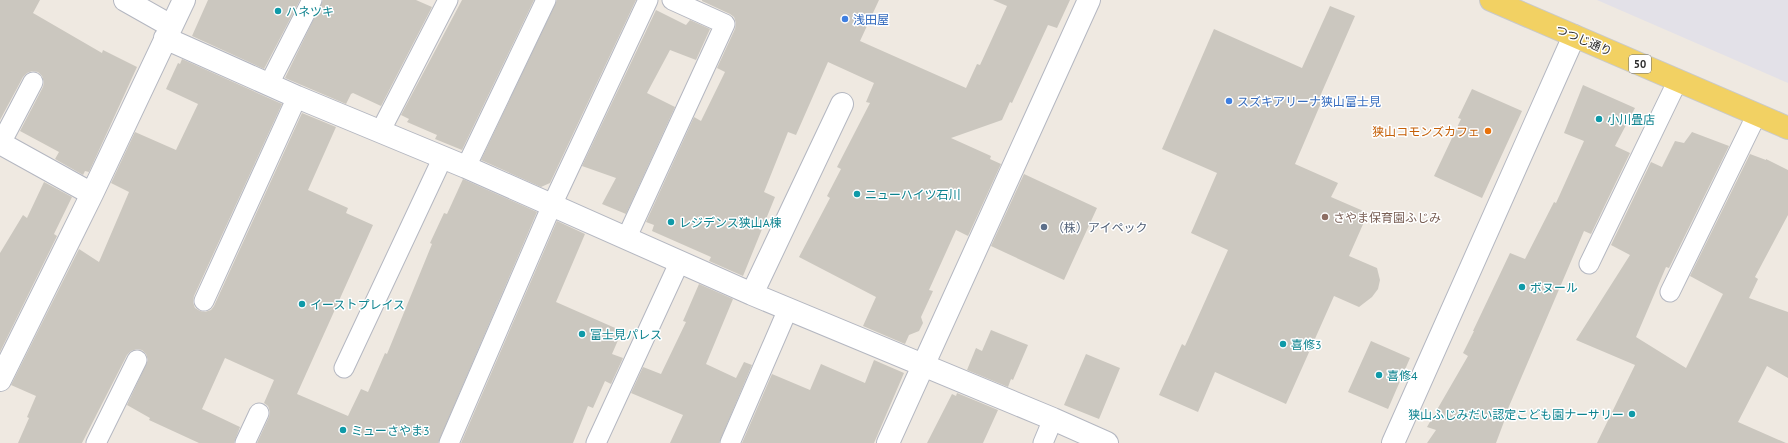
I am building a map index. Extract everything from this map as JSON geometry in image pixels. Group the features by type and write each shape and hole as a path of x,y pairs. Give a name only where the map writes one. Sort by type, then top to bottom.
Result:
{"main road":[{"name":"つつじ通り","path":"1491,0 1788,128"}],"street":[{"path":"125,0 168,32 297,97 443,157 752,294 922,366 1053,419 1106,443"},
{"path":"0,380 92,194 184,0"},
{"path":"888,443 1089,0"},
{"path":"1393,443 1574,36"},
{"path":"752,294 842,104"},
{"path":"0,143 92,194"}],"lane":[{"path":"269,84 312,0"},
{"path":"380,132 448,0"},
{"path":"466,167 546,0"},
{"path":"450,443 552,205 648,0"},
{"path":"626,239 725,24 672,0"},
{"path":"1589,264 1678,80"},
{"path":"0,143 33,82"},
{"path":"204,301 297,97"},
{"path":"1670,292 1757,114"},
{"path":"344,368 443,157"},
{"path":"596,443 680,261"},
{"path":"730,443 788,309"},
{"path":"96,443 137,360"},
{"path":"245,443 259,413"},
{"path":"1043,443 1053,419"}],"shaded area":[{"path":"1597,0 1788,0 1788,83"}],"building":[{"path":"0,0 40,0 33,13 102,53 103,50 137,67 89,172 85,171 83,175 55,159 59,152 20,131 43,87 44,82 42,76 38,72 32,71 23,77 0,120"},
{"path":"208,0 300,0 264,69 192,36"},
{"path":"323,0 416,0 432,7 381,106 353,93 346,104 285,78"},
{"path":"462,0 534,0 462,150 435,139 437,135 407,122 409,119 401,115"},
{"path":"557,0 636,0 550,183 541,187 481,160"},
{"path":"702,0 879,0 860,41 966,88 977,64 980,65 1007,6 993,0 1070,0 1057,28 1048,25 1012,103 1010,102 1002,120 951,138 991,156 990,159 1001,164 968,236 956,230 929,290 933,291 921,317 923,323 919,331 909,335 905,344 863,326 876,297 799,257 830,198 827,196 841,169 837,167 870,103 866,102 874,83 828,62 796,135 788,132 764,192 775,197 743,276 709,261 711,257 652,231 654,225 646,222 694,117 701,121 725,72 717,68 735,29 736,23 734,17 730,14"},
{"path":"1330,6 1355,16 1318,101 1321,103 1295,164 1338,183 1331,197 1368,213 1349,256 1377,268 1380,280 1378,289 1372,297 1359,307 1334,296 1286,404 1215,372 1198,412 1159,395 1182,344 1185,346 1228,250 1191,233 1217,173 1162,149 1214,29 1302,68"},
{"path":"656,10 686,25 690,20 710,29 696,60 670,50 647,93 675,107 626,214 602,204 616,178 582,166"},
{"path":"182,59 282,104 194,296 193,302 195,308 200,311 205,312 211,310 214,306 302,113 336,127 308,190 348,208 346,213 373,225 297,394 348,416 361,389 368,392 385,353 387,354 432,244 430,243 444,213 447,214 463,179 537,212 438,443 257,443 269,417 270,412 268,406 264,403 274,380 225,358 202,409 240,427 234,443 199,443 149,420 150,418 127,405 148,360 146,354 142,350 137,349 131,351 127,355 82,443 18,443 29,418 27,417 36,396 11,385 79,249 99,262 129,192 111,183 135,132 176,150 198,104 166,89 178,63 180,64"},
{"path":"1583,85 1635,108 1615,146 1630,153 1591,234 1584,231 1507,411 1496,443 1427,443 1436,430 1427,427 1468,356 1463,353 1510,253 1525,259 1554,202 1556,203 1584,141 1564,133"},
{"path":"1472,89 1522,111 1482,198 1434,176 1461,119 1458,118"},
{"path":"1692,132 1729,146 1669,268 1666,267 1636,337 1686,368 1723,294 1690,276 1750,154 1766,159 1788,170 1788,215 1755,277 1758,279 1749,298 1788,312 1788,378 1767,366 1738,422 1786,443 1597,443 1635,365 1576,340 1630,255 1611,245 1651,162 1662,167 1675,141 1684,143"},
{"name":"（株）アイペック","path":"1024,174 1097,208 1064,280 991,246"},
{"path":"44,182 72,197 54,234 57,236 0,352 0,253 23,215 27,218"},
{"path":"557,221 585,234 556,302 622,331 612,354 623,358 611,384 605,381 593,408 588,406 573,443 461,443"},
{"path":"699,284 733,299 706,364 736,378 744,362 752,365 719,443 670,443 683,415 631,393 643,367 661,374 686,322 683,321"},
{"path":"991,330 1028,345 1013,380 1011,379 1008,387 967,370 976,348 982,351"},
{"name":"喜修4","path":"1371,341 1410,358 1388,409 1348,392"},
{"path":"1086,354 1120,368 1099,419 1064,405"},
{"path":"874,360 904,373 874,443 742,443 772,374 810,390 821,364 865,383"},
{"path":"957,393 998,410 983,443 927,443 952,394 956,396"}],"place":[{"name":"ハネツキ","path":"278,11"},
{"name":"浅田屋","path":"845,19"},
{"name":"スズキアリーナ狭山富士見","path":"1229,101"},
{"name":"小川畳店","path":"1599,119"},
{"name":"狭山コモンズカフェ","path":"1488,131"},
{"name":"ニューハイツ石川","path":"857,194"},
{"name":"さやま保育園ふじみ","path":"1325,217"},
{"name":"レジデンス狭山A棟","path":"671,222"},
{"name":"（株）アイペック","path":"1044,227"},
{"name":"ボヌール","path":"1522,287"},
{"name":"イーストプレイス","path":"302,304"},
{"name":"富士見パレス","path":"582,334"},
{"name":"喜修3","path":"1283,344"},
{"name":"喜修4","path":"1379,375"},
{"name":"狭山ふじみだい認定こども園ナーサリー","path":"1632,414"},
{"name":"ミューさやま3","path":"343,430"}]}
